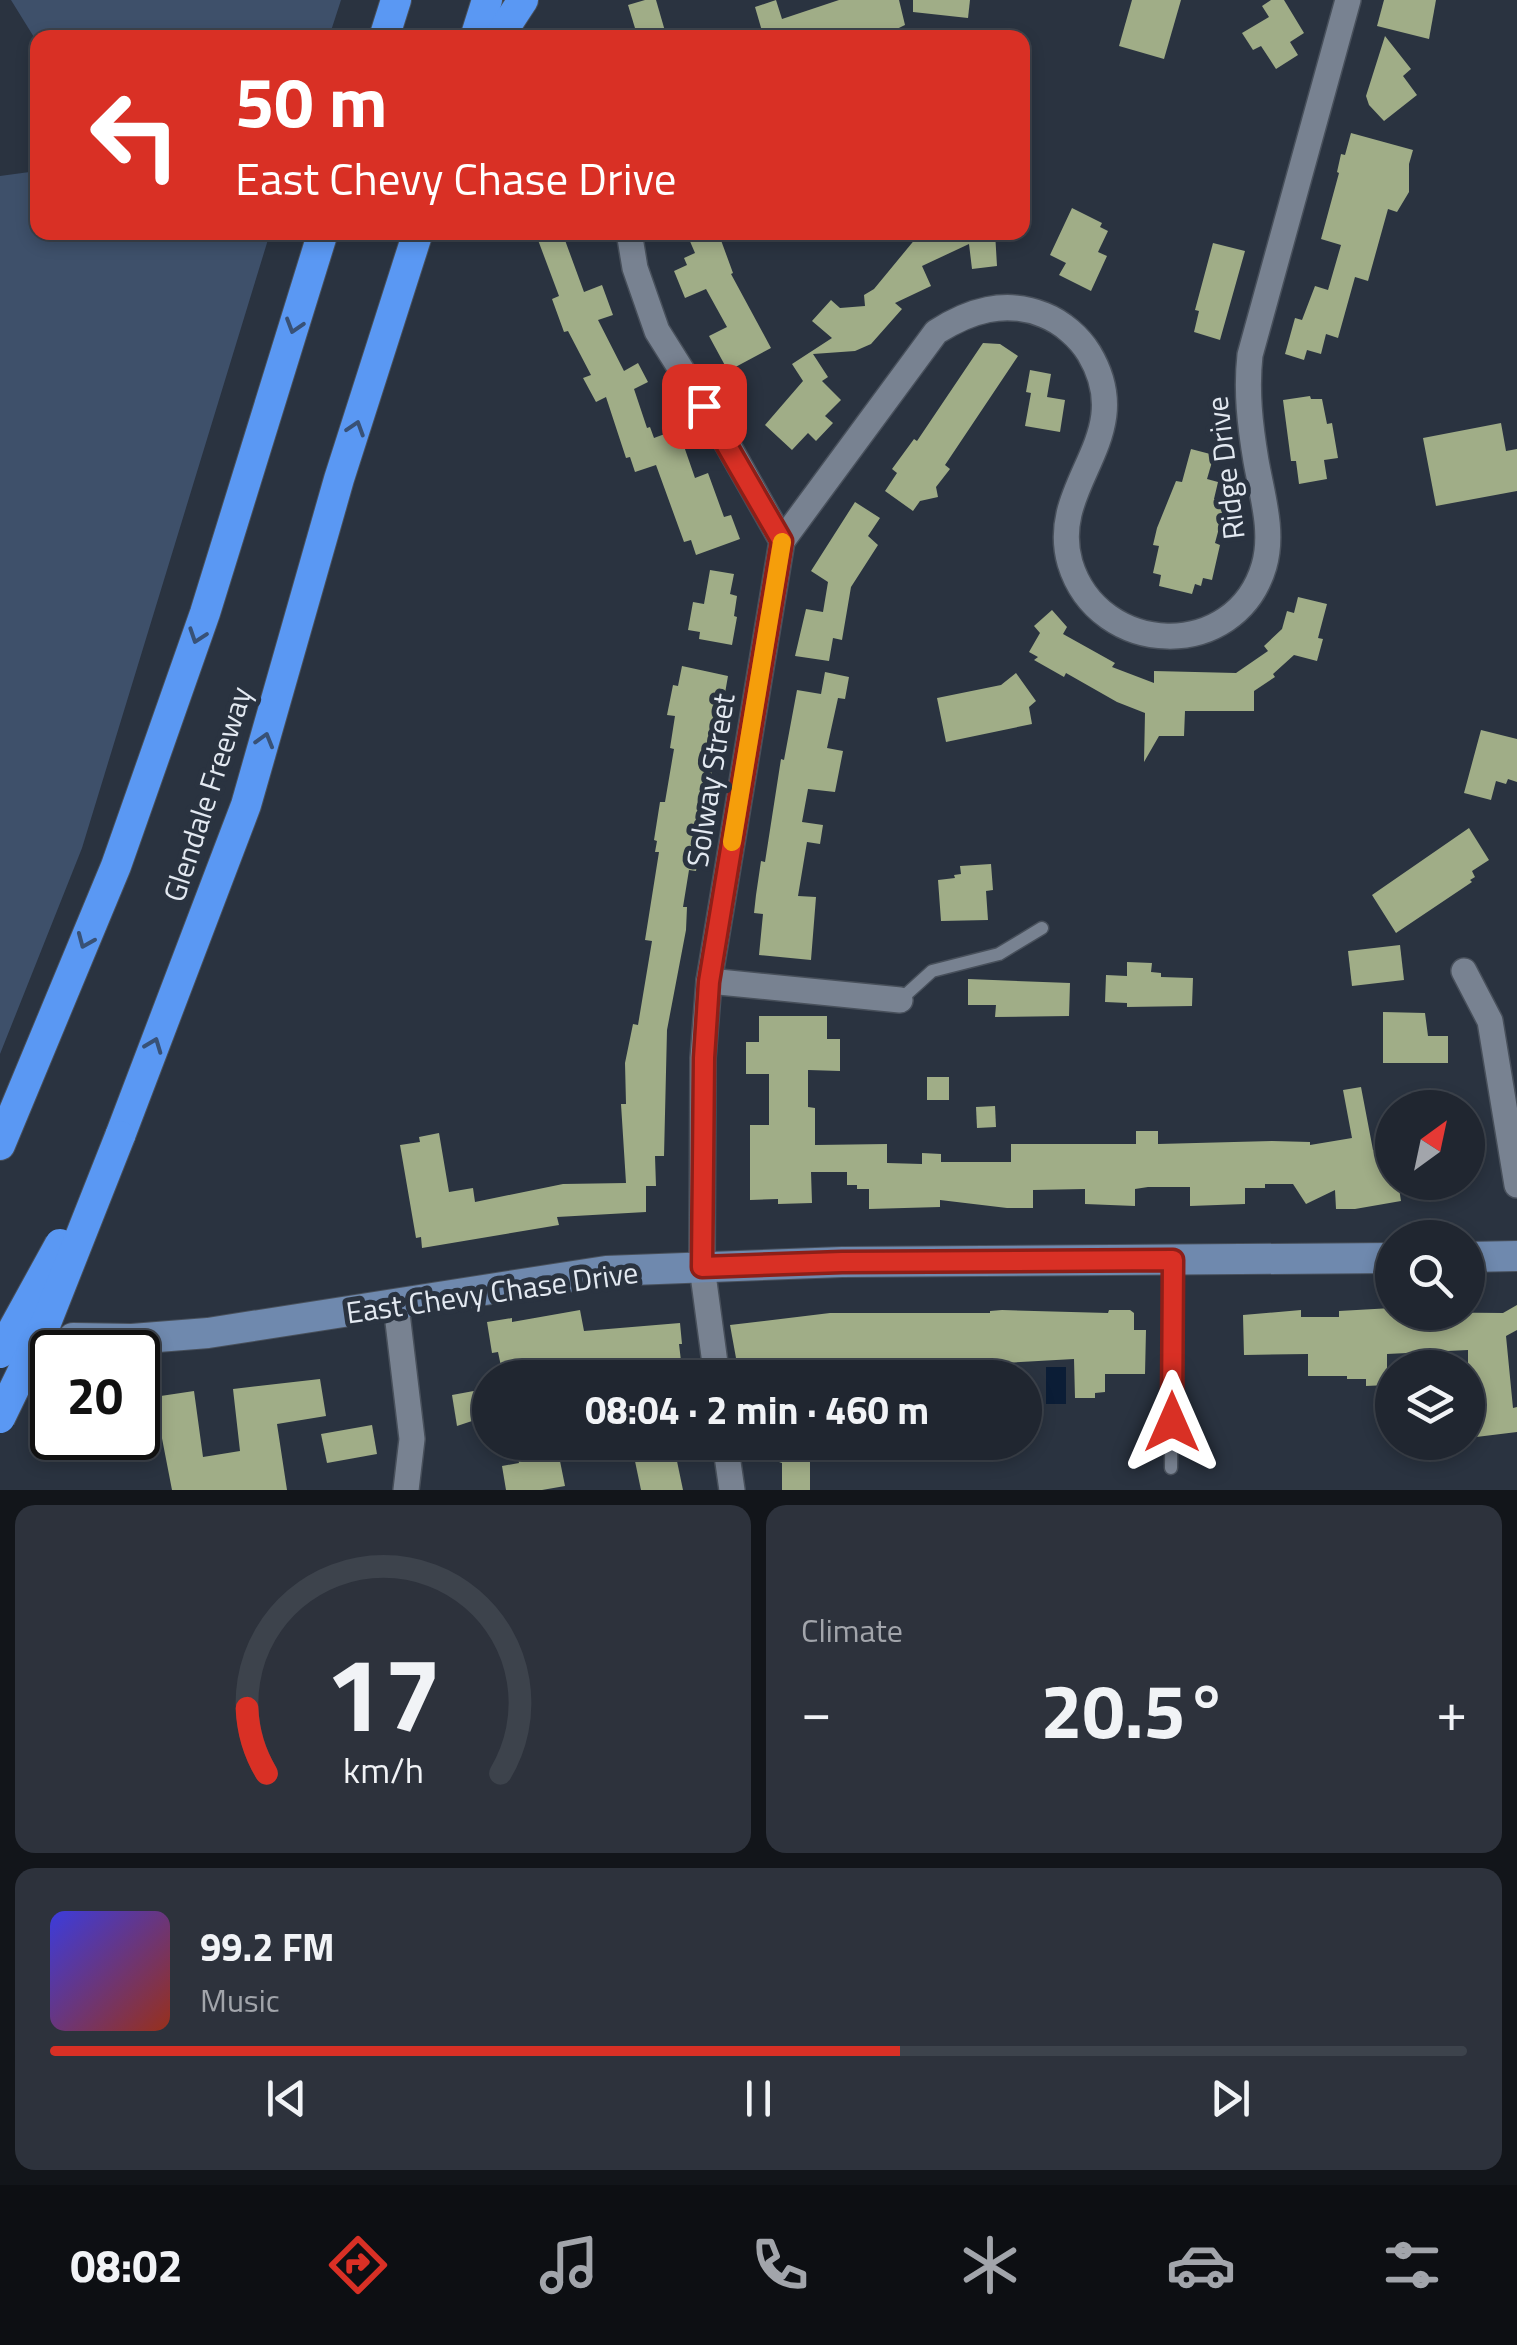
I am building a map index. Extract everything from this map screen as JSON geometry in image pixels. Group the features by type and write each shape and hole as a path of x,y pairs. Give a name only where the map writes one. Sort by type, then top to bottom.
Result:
{"highway":[{"path":"387,30 396,0"},
{"path":"477,30 487,0"},
{"path":"503,30 522,0"},
{"name":"Glendale Freeway","path":"2,1138 129,830 205,613 321,240"},
{"name":"Glendale Freeway","path":"0,1353 120,1136 246,805 339,479 415,240"},
{"path":"0,1418 46,1323 120,1136"}],"main road":[{"path":"1485,1257 1517,1256"},
{"name":"East Chevy Chase Drive","path":"160,1335 195,1334 606,1271 842,1262 1375,1258"}],"street":[{"name":"Ridge Drive","path":"782,541 936,332 980,310 1025,309 1047,316 1082,343 1099,372 1103,388 1104,427 1069,506 1066,526 1071,566 1093,604 1130,631 1170,638 1192,635 1212,626 1246,600 1258,582 1268,544 1248,400 1250,355 1348,0"},
{"path":"630,240 634,268 657,331 721,432 782,541"},
{"name":"Solway Street","path":"714,1360 702,1267 704,1058 709,982 782,541"},
{"path":"1464,970 1490,1021 1517,1185"},
{"path":"709,982 900,1000"},
{"path":"396,1304 412,1438 406,1490"},
{"path":"728,1460 732,1490"}],"lane":[{"path":"900,1000 932,970 999,954 1042,928"},
{"path":"1171,1468 1173,1260"}],"shaded area":[{"path":"11,0 341,0 331,30 30,31"},
{"path":"30,172 30,240 268,240 82,848 0,1054 0,176"},
{"path":"1046,1367 1066,1367 1066,1404 1046,1404"}],"building":[{"path":"656,0 665,30 636,30 628,5"},
{"path":"776,0 782,19 839,0 899,0 905,25 895,30 762,30 755,7"},
{"path":"913,0 970,0 968,18 913,12"},
{"path":"1132,0 1181,0 1164,59 1119,46"},
{"path":"1271,0 1284,0 1304,33 1290,42 1298,55 1276,69 1261,46 1253,50 1242,33 1269,17 1262,6"},
{"path":"1384,0 1436,0 1429,39 1377,26"},
{"path":"1385,36 1411,69 1403,76 1417,95 1384,121 1366,96"},
{"path":"1351,133 1413,150 1409,192 1397,212 1388,209 1368,281 1355,277 1338,338 1326,334 1321,354 1307,350 1304,360 1285,354 1295,318 1302,320 1315,286 1328,290 1341,245 1321,239 1341,154 1345,155"},
{"path":"1072,208 1102,223 1100,227 1108,231 1098,252 1107,256 1091,291 1059,275 1066,263 1050,255"},
{"path":"538,240 565,240 584,292 602,285 613,315 598,320 624,371 638,363 648,382 634,389 647,428 650,427 654,438 678,429 695,478 708,473 724,517 731,515 740,539 696,555 691,540 684,542 656,465 635,472 630,457 626,458 606,397 596,402 583,378 591,375 568,331 564,332 552,299 559,296"},
{"path":"689,240 721,240 731,274 771,348 728,371 709,336 727,327 706,289 685,298 674,271 687,265 684,258 695,253"},
{"path":"914,240 995,240 997,266 972,269 969,244 922,266 931,286 895,303 902,309 871,344 855,351 813,354 828,377 822,381 841,400 825,416 833,423 816,441 808,433 792,450 765,425 803,381 792,364 832,338 812,321 831,300 840,308 865,306 864,295 874,289"},
{"path":"1213,243 1245,251 1220,340 1194,332 1199,311 1195,310"},
{"path":"983,343 1000,344 1018,356 945,465 950,469 936,487 938,497 920,501 913,511 885,491 897,473 892,469 914,439 917,441"},
{"path":"1030,370 1051,374 1047,397 1065,400 1060,432 1025,426 1031,393 1026,392"},
{"path":"1310,396 1322,399 1327,424 1332,423 1338,458 1324,460 1327,479 1299,484 1296,461 1291,461 1283,400"},
{"path":"1501,423 1506,451 1517,449 1517,491 1436,506 1423,438"},
{"path":"1191,449 1214,455 1207,479 1218,482 1214,499 1226,502 1215,543 1220,545 1212,580 1203,578 1201,586 1195,584 1192,594 1159,586 1161,575 1153,573 1159,546 1153,545 1157,528 1176,481 1182,482"},
{"path":"855,502 880,518 868,536 878,545 851,587 842,640 833,638 829,661 795,656 806,609 823,612 828,582 811,571"},
{"path":"710,570 734,574 730,594 737,596 737,617 732,645 699,639 700,632 688,630 693,602 704,604"},
{"path":"1298,597 1327,604 1317,661 1294,655 1273,674 1275,677 1254,691 1254,711 1185,711 1184,736 1159,736 1144,762 1145,713 1066,673 1064,677 1034,660 1038,657 1029,652 1040,633 1034,626 1052,610 1067,627 1063,634 1115,663 1112,667 1154,683 1154,671 1236,673 1268,651 1264,646 1282,629 1287,611 1294,613"},
{"path":"682,666 728,676 708,767 713,768 696,842 700,842 696,871 689,870 683,907 687,907 686,930 667,1030 664,1156 655,1156 656,1186 646,1186 646,1212 557,1217 559,1225 422,1248 421,1237 416,1238 400,1145 420,1142 419,1137 439,1133 449,1192 473,1188 475,1202 563,1184 626,1183 621,1104 626,1104 625,1063 633,1024 638,1025 652,941 645,940 659,852 655,852 654,840 674,749 670,748 675,716 667,715 673,685 678,686"},
{"path":"825,672 849,677 845,699 838,698 827,748 843,751 835,792 808,789 802,822 823,825 820,844 807,842 798,896 816,897 811,960 759,955 763,914 754,913 756,895 797,690 821,694"},
{"path":"1016,673 1036,701 1029,707 1032,724 946,742 937,698 1001,685"},
{"path":"1481,730 1517,739 1517,782 1496,781 1491,800 1464,793"},
{"path":"1469,828 1489,860 1472,871 1472,882 1396,933 1372,895"},
{"path":"991,864 993,890 986,891 988,920 941,921 938,880 955,878 954,875 961,874 960,866"},
{"path":"1400,945 1404,980 1352,986 1348,951"},
{"path":"1127,962 1152,963 1151,972 1161,973 1161,977 1193,978 1192,1006 1127,1007 1127,1003 1105,1002 1106,975 1127,976"},
{"path":"968,979 1070,983 1069,1016 995,1017 996,1005 968,1005"},
{"path":"1383,1012 1425,1013 1428,1036 1448,1036 1448,1063 1383,1063"},
{"path":"759,1016 827,1016 827,1039 840,1039 840,1071 808,1070 808,1107 815,1108 815,1145 887,1144 887,1163 922,1164 922,1153 941,1154 941,1162 1011,1162 1011,1144 1136,1144 1136,1131 1158,1131 1158,1144 1272,1141 1310,1145 1352,1138 1343,1090 1361,1087 1375,1150 1375,1200 1401,1201 1336,1209 1335,1190 1306,1204 1293,1184 1265,1184 1265,1188 1245,1188 1245,1204 1190,1206 1190,1187 1148,1187 1135,1189 1135,1206 1085,1204 1085,1189 1033,1190 1033,1208 940,1200 940,1207 869,1209 869,1189 847,1185 847,1172 811,1172 812,1203 750,1200 750,1125 769,1125 769,1074 746,1074 746,1042 759,1042"},
{"path":"927,1077 949,1077 949,1100 927,1100"},
{"path":"995,1106 996,1127 977,1128 976,1107"},
{"path":"1517,1305 1517,1330 1506,1336 1517,1432 1485,1436 1485,1350 1375,1350 1375,1386 1366,1386 1366,1379 1308,1376 1308,1354 1244,1355 1243,1315 1301,1310 1301,1317 1339,1317 1339,1311 1375,1309 1375,1330 1485,1330 1485,1313 1503,1313"},
{"path":"580,1310 584,1331 680,1323 681,1360 500,1360 498,1352 492,1353 487,1322 512,1318 512,1322"},
{"path":"1130,1310 1134,1313 1134,1330 1146,1330 1145,1374 1105,1374 1105,1392 1095,1393 1095,1398 1075,1398 1074,1359 748,1360 736,1358 730,1325 830,1313"},
{"path":"320,1379 326,1416 277,1424 287,1490 172,1490 160,1428 160,1396 194,1391 203,1457 240,1451 233,1389"},
{"path":"472,1391 472,1421 457,1426 452,1395"},
{"path":"372,1425 377,1454 327,1463 321,1434"},
{"path":"518,1460 560,1460 565,1486 506,1490 502,1466 519,1463"},
{"path":"635,1460 677,1460 683,1490 641,1490"},
{"path":"810,1460 810,1490 782,1490 782,1463 776,1461"}],"slow traffic":[{"path":"732,842 782,542"}],"route":[{"path":"704,406 782,541 709,982 704,1058 702,1267 1173,1260 1172,1422"}]}
